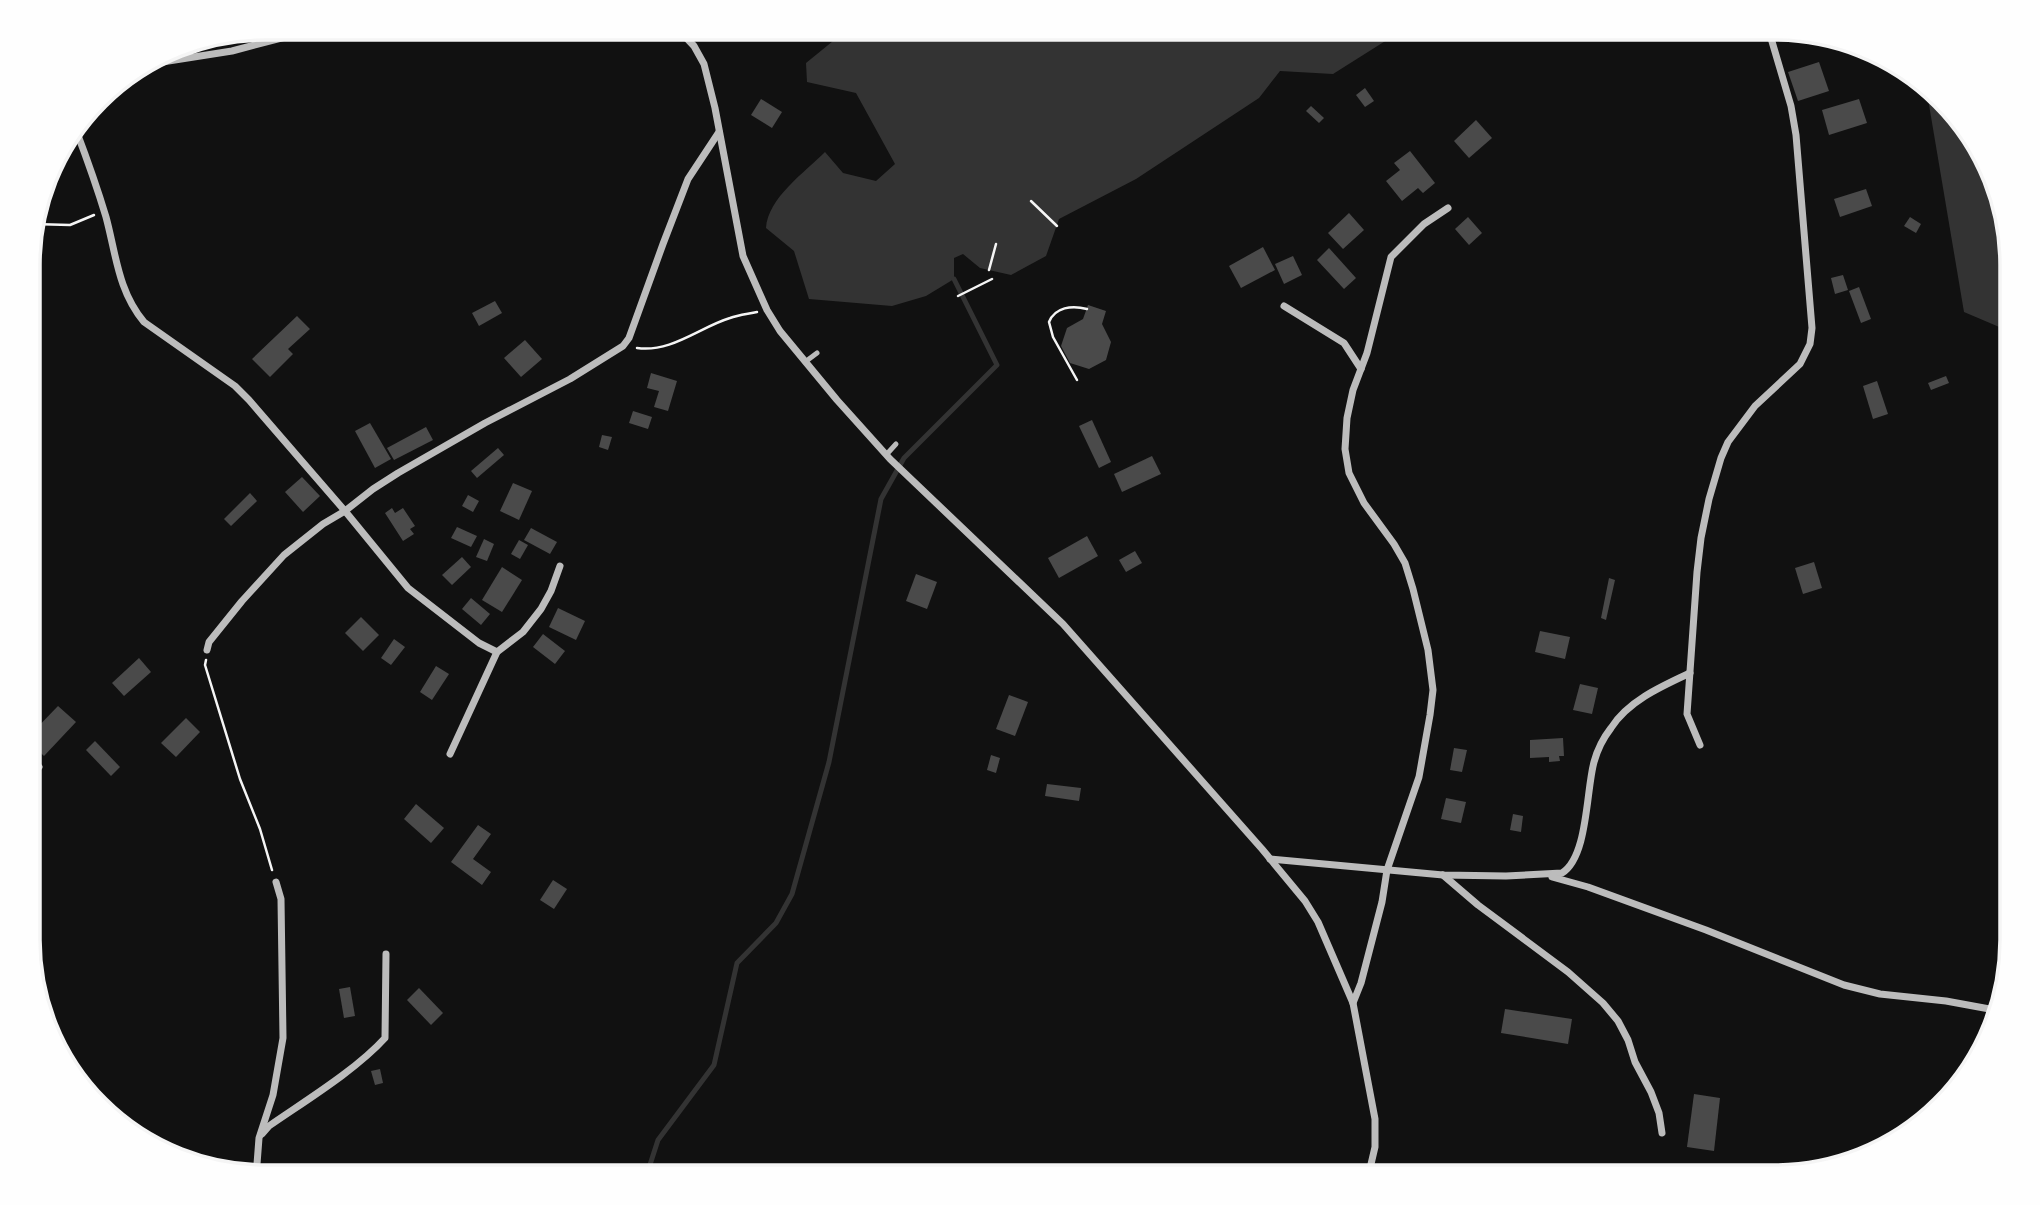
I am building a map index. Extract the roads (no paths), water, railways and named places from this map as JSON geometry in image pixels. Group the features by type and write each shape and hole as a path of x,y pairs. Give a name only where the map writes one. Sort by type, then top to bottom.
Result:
{"street":[{"path":"172,61 232,51 274,40"},
{"path":"688,40 704,64 711,89 743,257 767,310 780,331 886,455 1063,624 1270,859 1305,901 1318,922 1353,1003 1374,1119 1374,1147 1371,1164"},
{"path":"1700,745 1687,715 1701,538 1709,499 1728,442 1755,406 1800,365 1810,344 1812,309 1796,135 1791,106 1772,40"},
{"path":"207,650 209,642 242,601 284,555 323,524 398,473 485,423 570,379 623,346 629,338 688,179 719,132"},
{"path":"80,139 96,181 122,281 133,308 144,322 235,386 345,511 408,588 479,643 497,652"},
{"path":"1353,1003 1361,983 1382,902 1387,870 1419,777 1433,690 1428,650 1405,563 1364,503 1346,464 1347,418 1353,390 1367,353 1391,257 1424,224 1448,208"},
{"path":"1284,306 1344,343 1361,369"},
{"path":"450,754 497,652 516,639 541,609 560,566"},
{"path":"1270,859 1443,875 1562,873 1569,869 1578,853 1593,764 1610,728 1634,704 1690,673"},
{"path":"1443,875 1603,1003 1618,1021 1628,1040 1635,1062 1651,1092 1662,1133"},
{"path":"1548,875 1706,930 1844,985 1880,994 1989,1009"},
{"path":"257,1164 260,1138 273,1095 283,1038 281,899 276,881"},
{"path":"260,1138 269,1126 351,1068 385,1038 386,954"}],"lane":[{"path":"805,362 817,354"},
{"path":"886,455 896,444"}],"waterway":[{"path":"650,1165 658,1140 714,1065 737,963 776,923 792,894 829,762 881,499 904,458 997,365 954,279"}]}
